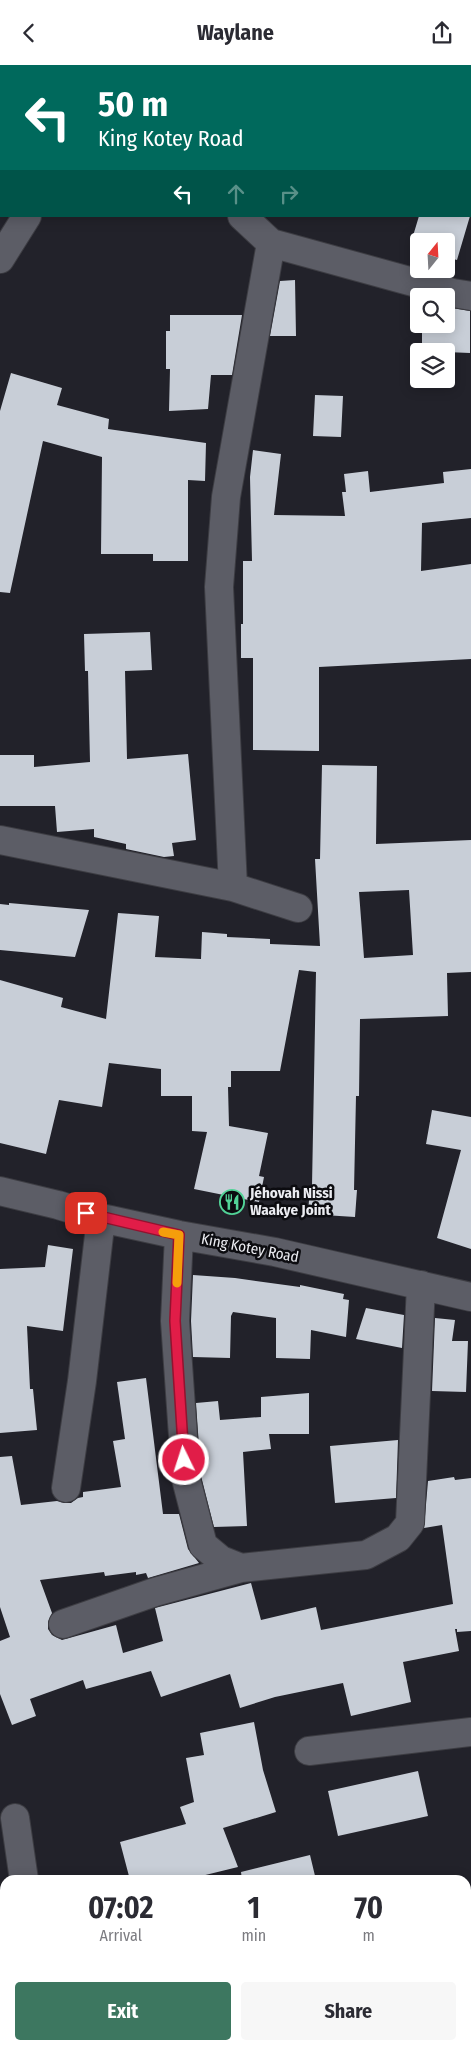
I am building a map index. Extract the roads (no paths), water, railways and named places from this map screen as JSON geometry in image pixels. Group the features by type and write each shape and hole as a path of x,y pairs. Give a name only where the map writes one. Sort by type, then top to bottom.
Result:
{"street":[{"path":"0,259 26,217"},
{"path":"243,217 271,243 453,293 471,296"},
{"path":"233,887 222,670 220,587 226,497 271,243"},
{"path":"0,841 233,887 298,908"},
{"name":"King Kotey Road","path":"0,1191 101,1218 179,1235 275,1252 471,1297"},
{"path":"66,1488 101,1218"},
{"path":"179,1235 175,1321 186,1479 203,1545 221,1560 241,1568"},
{"path":"63,1624 155,1592 241,1568 366,1555 398,1538 410,1523 421,1285"},
{"path":"309,1751 471,1732"},
{"path":"15,1818 23,1875"}],"place":[{"name":"Jéhovah Nissi Waakye Joint","path":"232,1202"}]}
